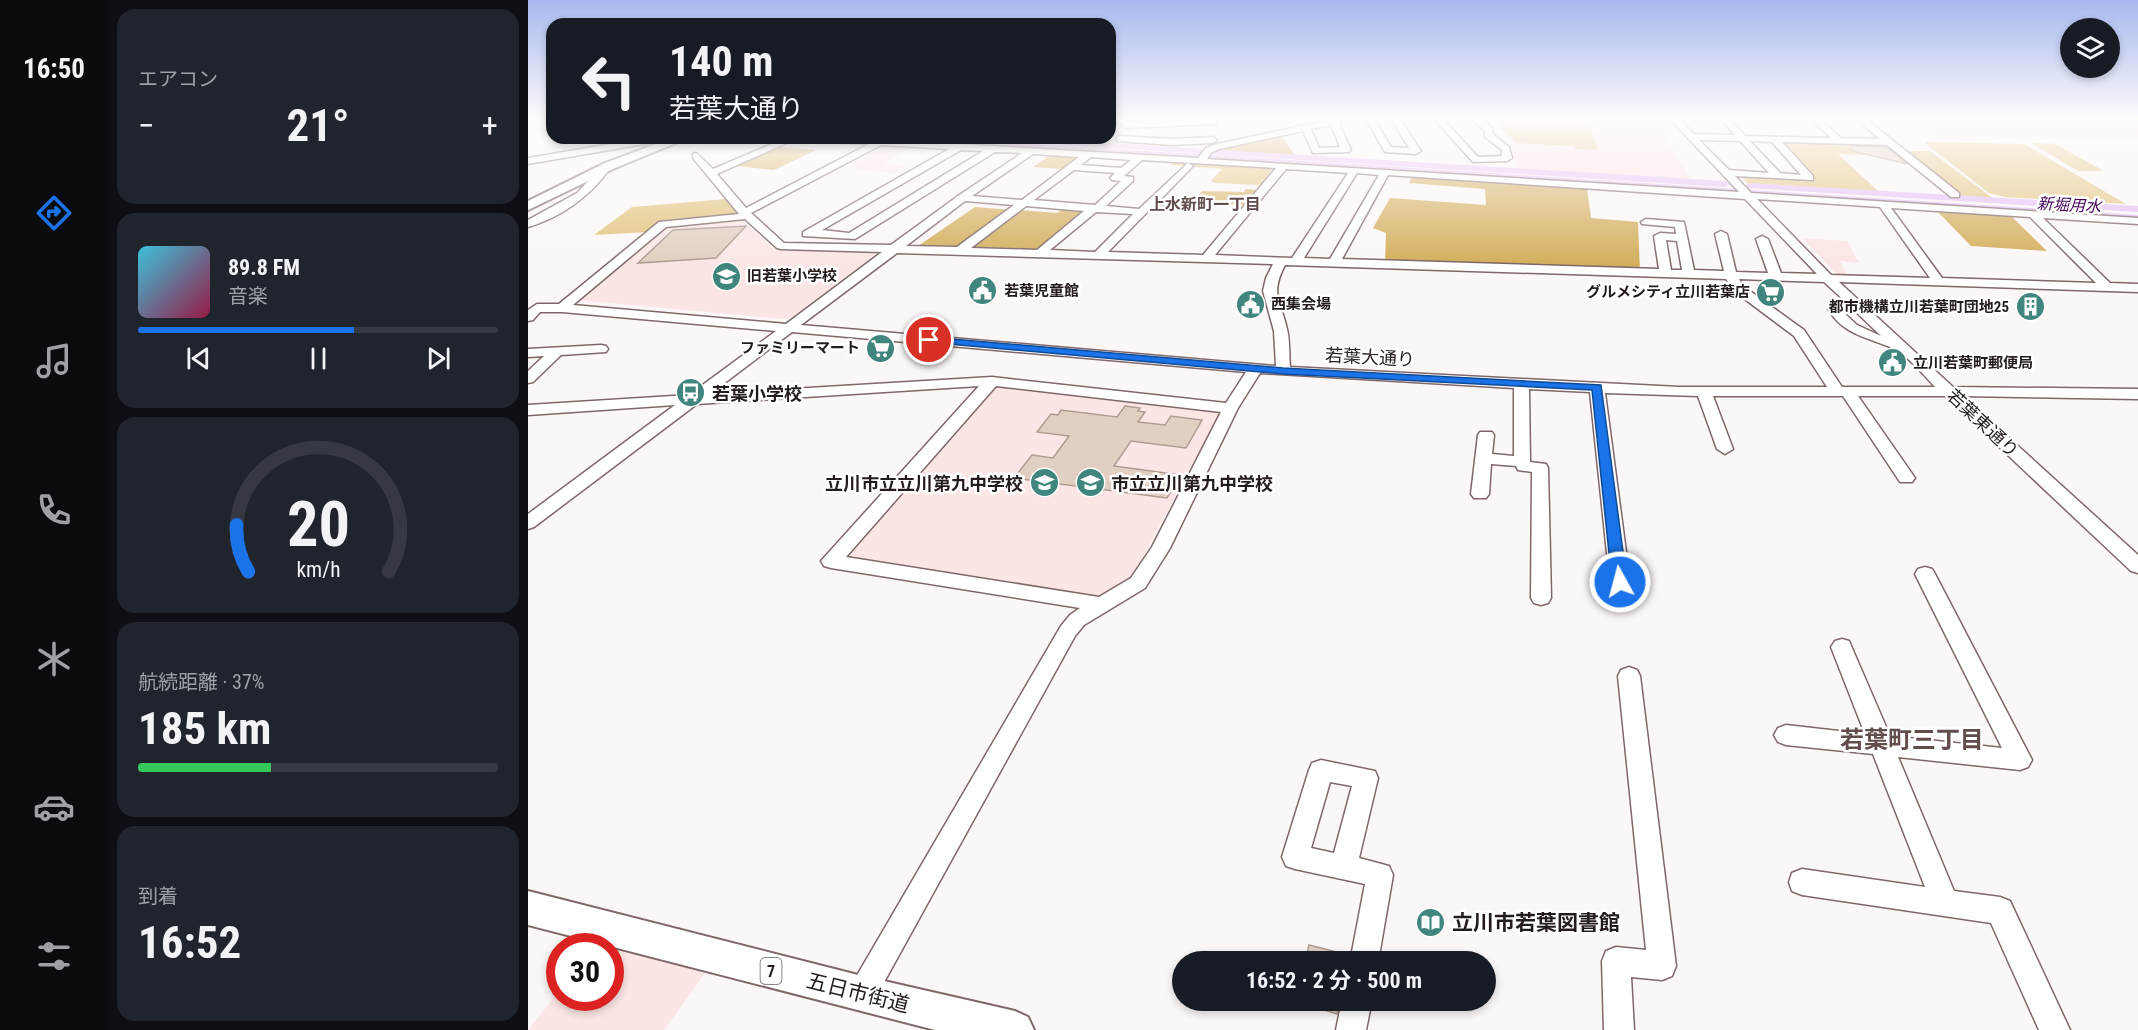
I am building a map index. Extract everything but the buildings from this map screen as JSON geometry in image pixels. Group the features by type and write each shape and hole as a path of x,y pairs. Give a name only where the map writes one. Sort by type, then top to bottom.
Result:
{"main road":[{"path":"528,206 605,168"},
{"name":"五日市街道","path":"528,908 1001,1028"}],"street":[{"path":"705,167 746,215 777,245 788,246 2138,288"},
{"path":"711,174 727,167"},
{"path":"562,308 663,224 746,215 833,167"},
{"path":"788,246 924,167"},
{"path":"811,232 851,237 964,167"},
{"path":"528,523 962,198 1008,167"},
{"path":"960,251 1071,167"},
{"path":"1072,167 1123,171"},
{"path":"1040,253 1130,179 1115,178 1128,167"},
{"path":"1098,255 1187,167"},
{"path":"1206,259 1282,167"},
{"path":"1302,167 1385,172 1667,208 1744,193 1884,206 2138,222"},
{"name":"若葉東通り","path":"1719,167 1856,306 2138,566"},
{"path":"1769,167 1777,176"},
{"path":"1725,173 1810,178 1800,167"},
{"path":"1919,167 1954,195"},
{"path":"528,224 573,202 596,183 605,168"},
{"path":"1296,261 1354,170"},
{"path":"1334,263 1385,172"},
{"path":"895,184 932,187"},
{"path":"962,198 1142,212"},
{"path":"1154,201 1186,204"},
{"path":"1884,206 1939,282"},
{"path":"1646,222 1667,208"},
{"path":"1667,208 1680,224 1689,275"},
{"path":"2034,215 2108,288"},
{"path":"1721,234 1731,276 1738,288 1799,333 1906,478"},
{"path":"1666,274 1660,236 1682,238"},
{"path":"1762,239 1776,277"},
{"path":"1281,261 1269,291 1281,331 1283,371"},
{"path":"1856,306 1835,309 1842,318 1867,336 1900,345"},
{"name":"若葉大通り","path":"528,317 537,308 562,308 1255,369 1597,387 1704,392 2138,394"},
{"path":"528,353 601,349"},
{"path":"528,379 558,351"},
{"path":"862,994 1065,637 1077,620 1138,583 1161,548 1230,408 1255,369"},
{"path":"528,410 992,381 1230,408"},
{"path":"992,381 831,561 1104,605"},
{"path":"1521,383 1522,462 1524,466 1540,468 1541,598"},
{"path":"1597,387 1620,582"},
{"path":"1704,392 1725,449"},
{"path":"1480,494 1486,435"},
{"path":"1484,458 1522,462"},
{"path":"1786,735 2020,760 1925,574"},
{"path":"1842,647 1945,903"},
{"path":"1619,1030 1616,961 1662,966 1629,676"},
{"path":"1344,867 1380,875 1366,951"},
{"path":"1802,882 2000,911 2055,1030"},
{"path":"1351,1030 1355,1011"}],"shaded area":[{"path":"747,167 780,167 774,170"},
{"path":"848,167 904,167 894,173 846,168"},
{"path":"1034,167 1067,167 1064,169"},
{"path":"1197,167 1273,168 1260,185 1211,181 1222,169"},
{"path":"1335,167 1399,167 2138,215 2138,218"},
{"path":"1517,167 1683,167 1691,180 1517,169"},
{"path":"1803,167 1852,167 1879,192 1748,185 1741,175 1815,180"},
{"path":"1920,167 1951,167 1994,199 1957,196"},
{"path":"1956,167 2063,167 2126,204 2004,197 1989,193"},
{"path":"2071,167 2097,167 2104,171 2078,171"},
{"path":"1412,176 1587,189 1591,218 1638,222 1640,272 1385,263 1386,233 1373,228 1390,198 1486,205 1485,189 1409,183"},
{"path":"1246,189 1258,190 1245,205 1191,202 1202,191 1244,192"},
{"path":"726,199 738,214 659,223 647,232 594,235 632,207"},
{"path":"975,207 1012,210 960,248 915,248"},
{"path":"1065,207 1086,210 1039,250 970,248 1020,210 1057,213"},
{"path":"1936,210 2010,215 2047,251 1971,246"},
{"name":"旧若葉小学校","path":"743,220 772,248 880,253 795,316 784,319 577,300 665,225"},
{"path":"1802,238 1847,241 1859,263 1840,261 1848,277 1837,275"},
{"name":"立川市立立川第九中学校","path":"997,386 1215,410 1219,414 1133,576 1103,598 845,557 991,388"},
{"path":"624,951 706,972 664,1030 528,1030 546,1007 546,1011 624,1011"}],"waterway":[{"name":"新堀用水","path":"1454,167 1725,184"},
{"name":"新堀用水","path":"1749,186 2138,209"}],"place":[{"name":"旧若葉小学校","path":"726,276"},
{"name":"若葉児童館","path":"983,291"},
{"name":"グルメシティ立川若葉店","path":"1771,292"},
{"name":"西集会場","path":"1250,304"},
{"name":"都市機構立川若葉町団地25","path":"2030,307"},
{"name":"ファミリーマート","path":"881,348"},
{"name":"立川若葉町郵便局","path":"1892,363"},
{"name":"若葉小学校","path":"691,393"},
{"name":"立川市立立川第九中学校","path":"1044,483"},
{"name":"市立立川第九中学校","path":"1090,483"},
{"name":"立川市若葉図書館","path":"1431,923"}],"district":[{"name":"上水新町一丁目","path":"1205,204"},
{"name":"若葉町三丁目","path":"1912,740"}],"route":[{"path":"929,340 1283,371 1597,387 1620,582"}]}
